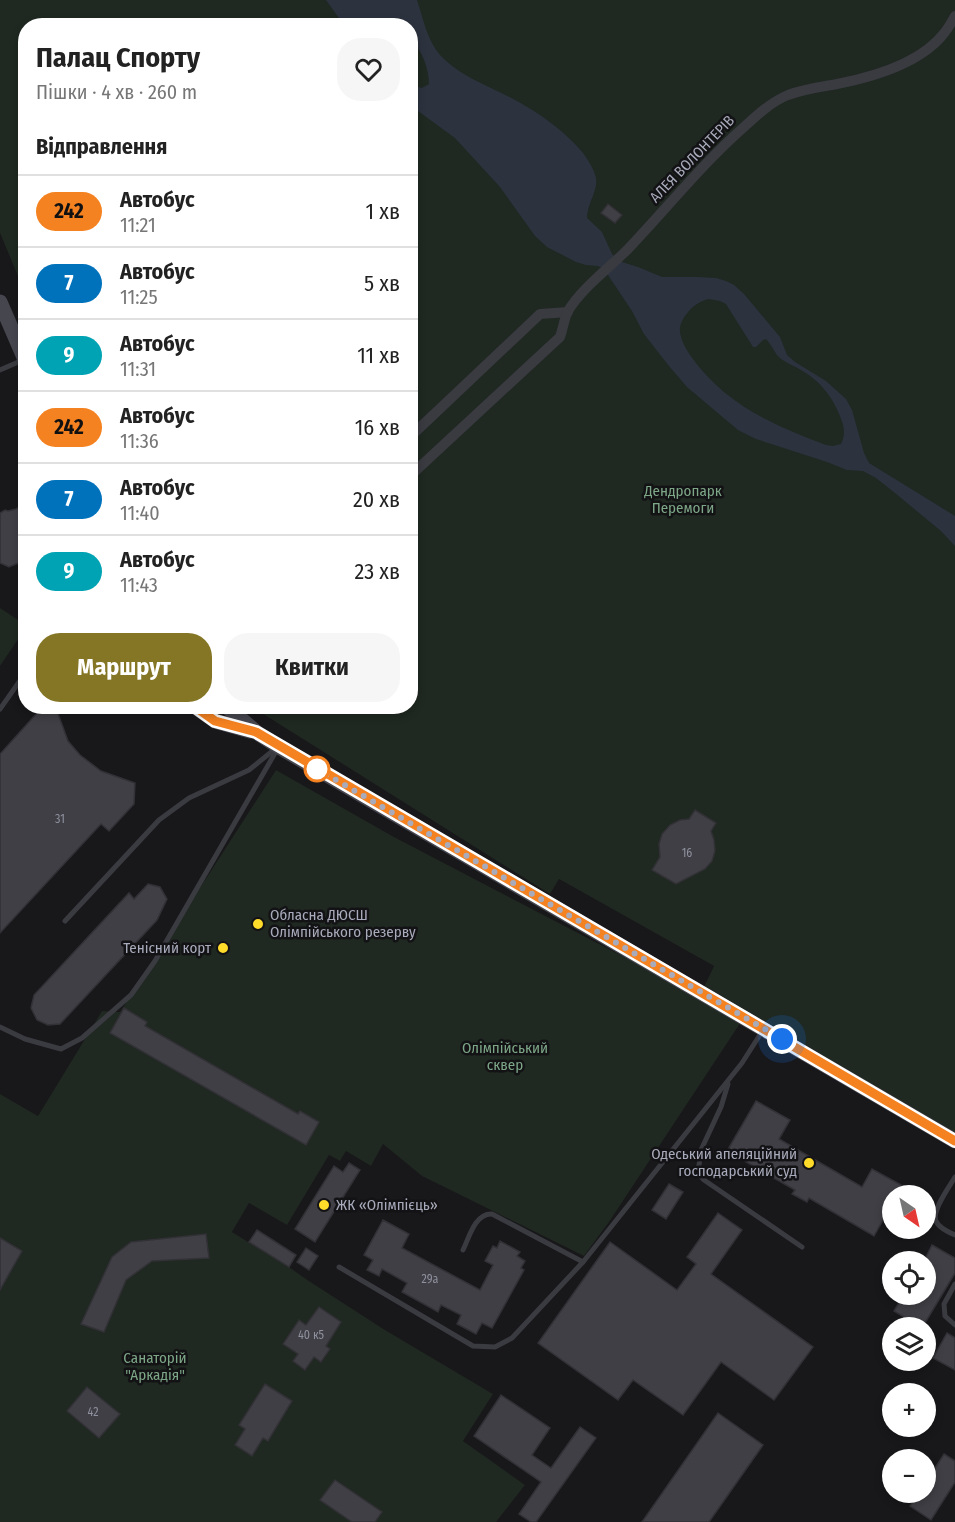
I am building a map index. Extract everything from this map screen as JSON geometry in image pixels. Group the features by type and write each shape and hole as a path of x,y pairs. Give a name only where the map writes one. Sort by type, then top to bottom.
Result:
{"main road":[{"path":"0,302 18,344"},
{"path":"205,714 215,721 256,732"},
{"path":"235,714 256,732 279,747 955,1141"}],"street":[{"name":"АЛЕЯ ВОЛОНТЕРІВ","path":"418,469 560,337 568,312 582,294 626,251 716,153 753,119 773,103 788,95 811,88 858,80 898,66 932,45 945,33 955,16"},
{"path":"418,429 540,314 568,312"}],"lane":[{"path":"0,370 18,364"},
{"path":"0,709 18,683"},
{"path":"65,921 159,820 189,798 249,770 279,747"},
{"path":"0,1027 25,1039 61,1049 82,1038 131,995 155,960 279,747"},
{"path":"339,1267 473,1346 495,1347 512,1338 583,1262 729,1080 764,1028"},
{"path":"729,1080 721,1107 701,1150 698,1173 704,1180 802,1247"},
{"path":"955,1177 934,1212 936,1221 942,1229 955,1235"},
{"path":"463,1250 481,1216 492,1214 583,1262"},
{"path":"955,1284 944,1304 945,1316 955,1325"}],"green space":[{"name":"Дендропарк Перемоги","path":"0,0 955,0 955,1138 703,989 714,966 559,879 550,894 263,714 418,714 418,18 18,18 18,276 0,233"},
{"path":"0,608 18,620 18,639 0,666"},
{"path":"276,770 394,837 743,1019 609,1222 584,1256 422,1176 383,1144 371,1166 346,1151 340,1161 329,1155 287,1225 249,1203 232,1232 385,1330 493,1394 463,1441 525,1485 496,1522 0,1522 0,1094 38,1116 102,1011 120,1012"}],"water":[{"path":"326,0 417,0 432,43 448,63 542,117 569,138 583,153 596,178 587,218 602,232 612,254 622,262 662,277 716,278 734,285 780,337 787,355 826,381 846,399 852,410 869,463 955,516 955,546 941,531 876,478 863,471 847,470 756,439 738,430 687,387 644,334 632,311 604,269 576,262 547,247 535,236 500,187 455,138 418,111 418,87 422,88 429,84 424,60 418,49 418,18 339,18","holes":["705,300 720,301 726,304 753,347 766,339 780,358 808,374 825,390 843,423 844,433 841,444 826,445 769,421 734,400 703,372 683,343 680,325 693,307"]}],"building":[{"path":"608,204 622,215 615,223 601,213"},
{"path":"18,508 18,563 9,567 0,563 0,513"},
{"path":"36,714 58,714 68,741 80,755 101,771 135,783 134,804 109,831 101,824 0,933 0,754"},
{"path":"695,810 716,823 711,831 715,851 712,861 705,869 676,884 652,870 660,857 659,844 662,834 670,825 689,819"},
{"path":"148,884 160,887 167,899 157,920 60,1024 48,1025 37,1020 31,1008 34,995 129,893 134,899"},
{"path":"124,1008 147,1022 145,1026 298,1114 300,1111 319,1122 306,1145 110,1033"},
{"path":"756,1101 790,1120 779,1139 862,1187 872,1169 901,1185 882,1185 882,1222 874,1236 809,1198 807,1202 792,1194 795,1190 727,1151"},
{"name":"ЖК «Олімпієць»","path":"349,1163 360,1170 315,1242 295,1229 334,1166 343,1172"},
{"path":"669,1184 683,1192 666,1219 652,1210"},
{"path":"718,1213 742,1230 711,1274 813,1347 774,1400 721,1362 683,1415 633,1380 618,1400 538,1343 610,1242 677,1290 696,1264 687,1257"},
{"path":"383,1220 409,1234 402,1248 480,1290 493,1265 485,1261 493,1246 497,1248 500,1241 520,1252 517,1256 525,1261 521,1268 524,1270 492,1328 482,1323 476,1334 457,1324 461,1315 441,1305 438,1312 402,1292 407,1283 382,1269 379,1276 367,1270 373,1260 364,1255"},
{"path":"257,1230 296,1255 289,1267 249,1242"},
{"path":"206,1234 209,1258 152,1261 126,1280 104,1332 81,1324 112,1257 131,1242"},
{"path":"0,1238 22,1251 0,1290"},
{"path":"932,1245 955,1258 955,1273 936,1305 936,1251 929,1251"},
{"path":"306,1248 318,1256 309,1270 297,1262"},
{"path":"898,1305 936,1305 929,1317 904,1317 894,1311"},
{"path":"319,1307 341,1322 326,1346 330,1349 321,1362 314,1357 305,1370 293,1361 298,1354 283,1344 299,1320 306,1325"},
{"path":"947,1333 955,1338 955,1370 936,1360 936,1353"},
{"path":"265,1384 292,1401 268,1441 263,1438 252,1456 235,1445 245,1429 239,1425"},
{"path":"87,1387 120,1414 99,1438 67,1411"},
{"path":"501,1395 550,1428 532,1455 551,1468 580,1427 596,1438 536,1522 531,1522 519,1514 541,1482 474,1436"},
{"path":"718,1413 763,1445 709,1522 642,1522"},
{"path":"944,1454 955,1461 955,1482 931,1520 910,1506 912,1503 936,1503 936,1466"},
{"path":"335,1480 382,1512 375,1522 352,1522 320,1500"}],"bus line":[{"name":"242","path":"205,714 215,721 256,732 955,1141"}],"place":[{"name":"Обласна ДЮСШ Олімпійського резерву","path":"258,924"},
{"name":"Тенісний корт","path":"223,948"},
{"name":"Одеський апеляційний господарський суд","path":"809,1163"},
{"name":"ЖК «Олімпієць»","path":"324,1205"}],"route":[{"path":"317,769 782,1039"}],"park label":[{"name":"Олімпійський сквер","path":"505,1056"},
{"name":"Санаторій \"Аркадія\"","path":"155,1366"}]}
